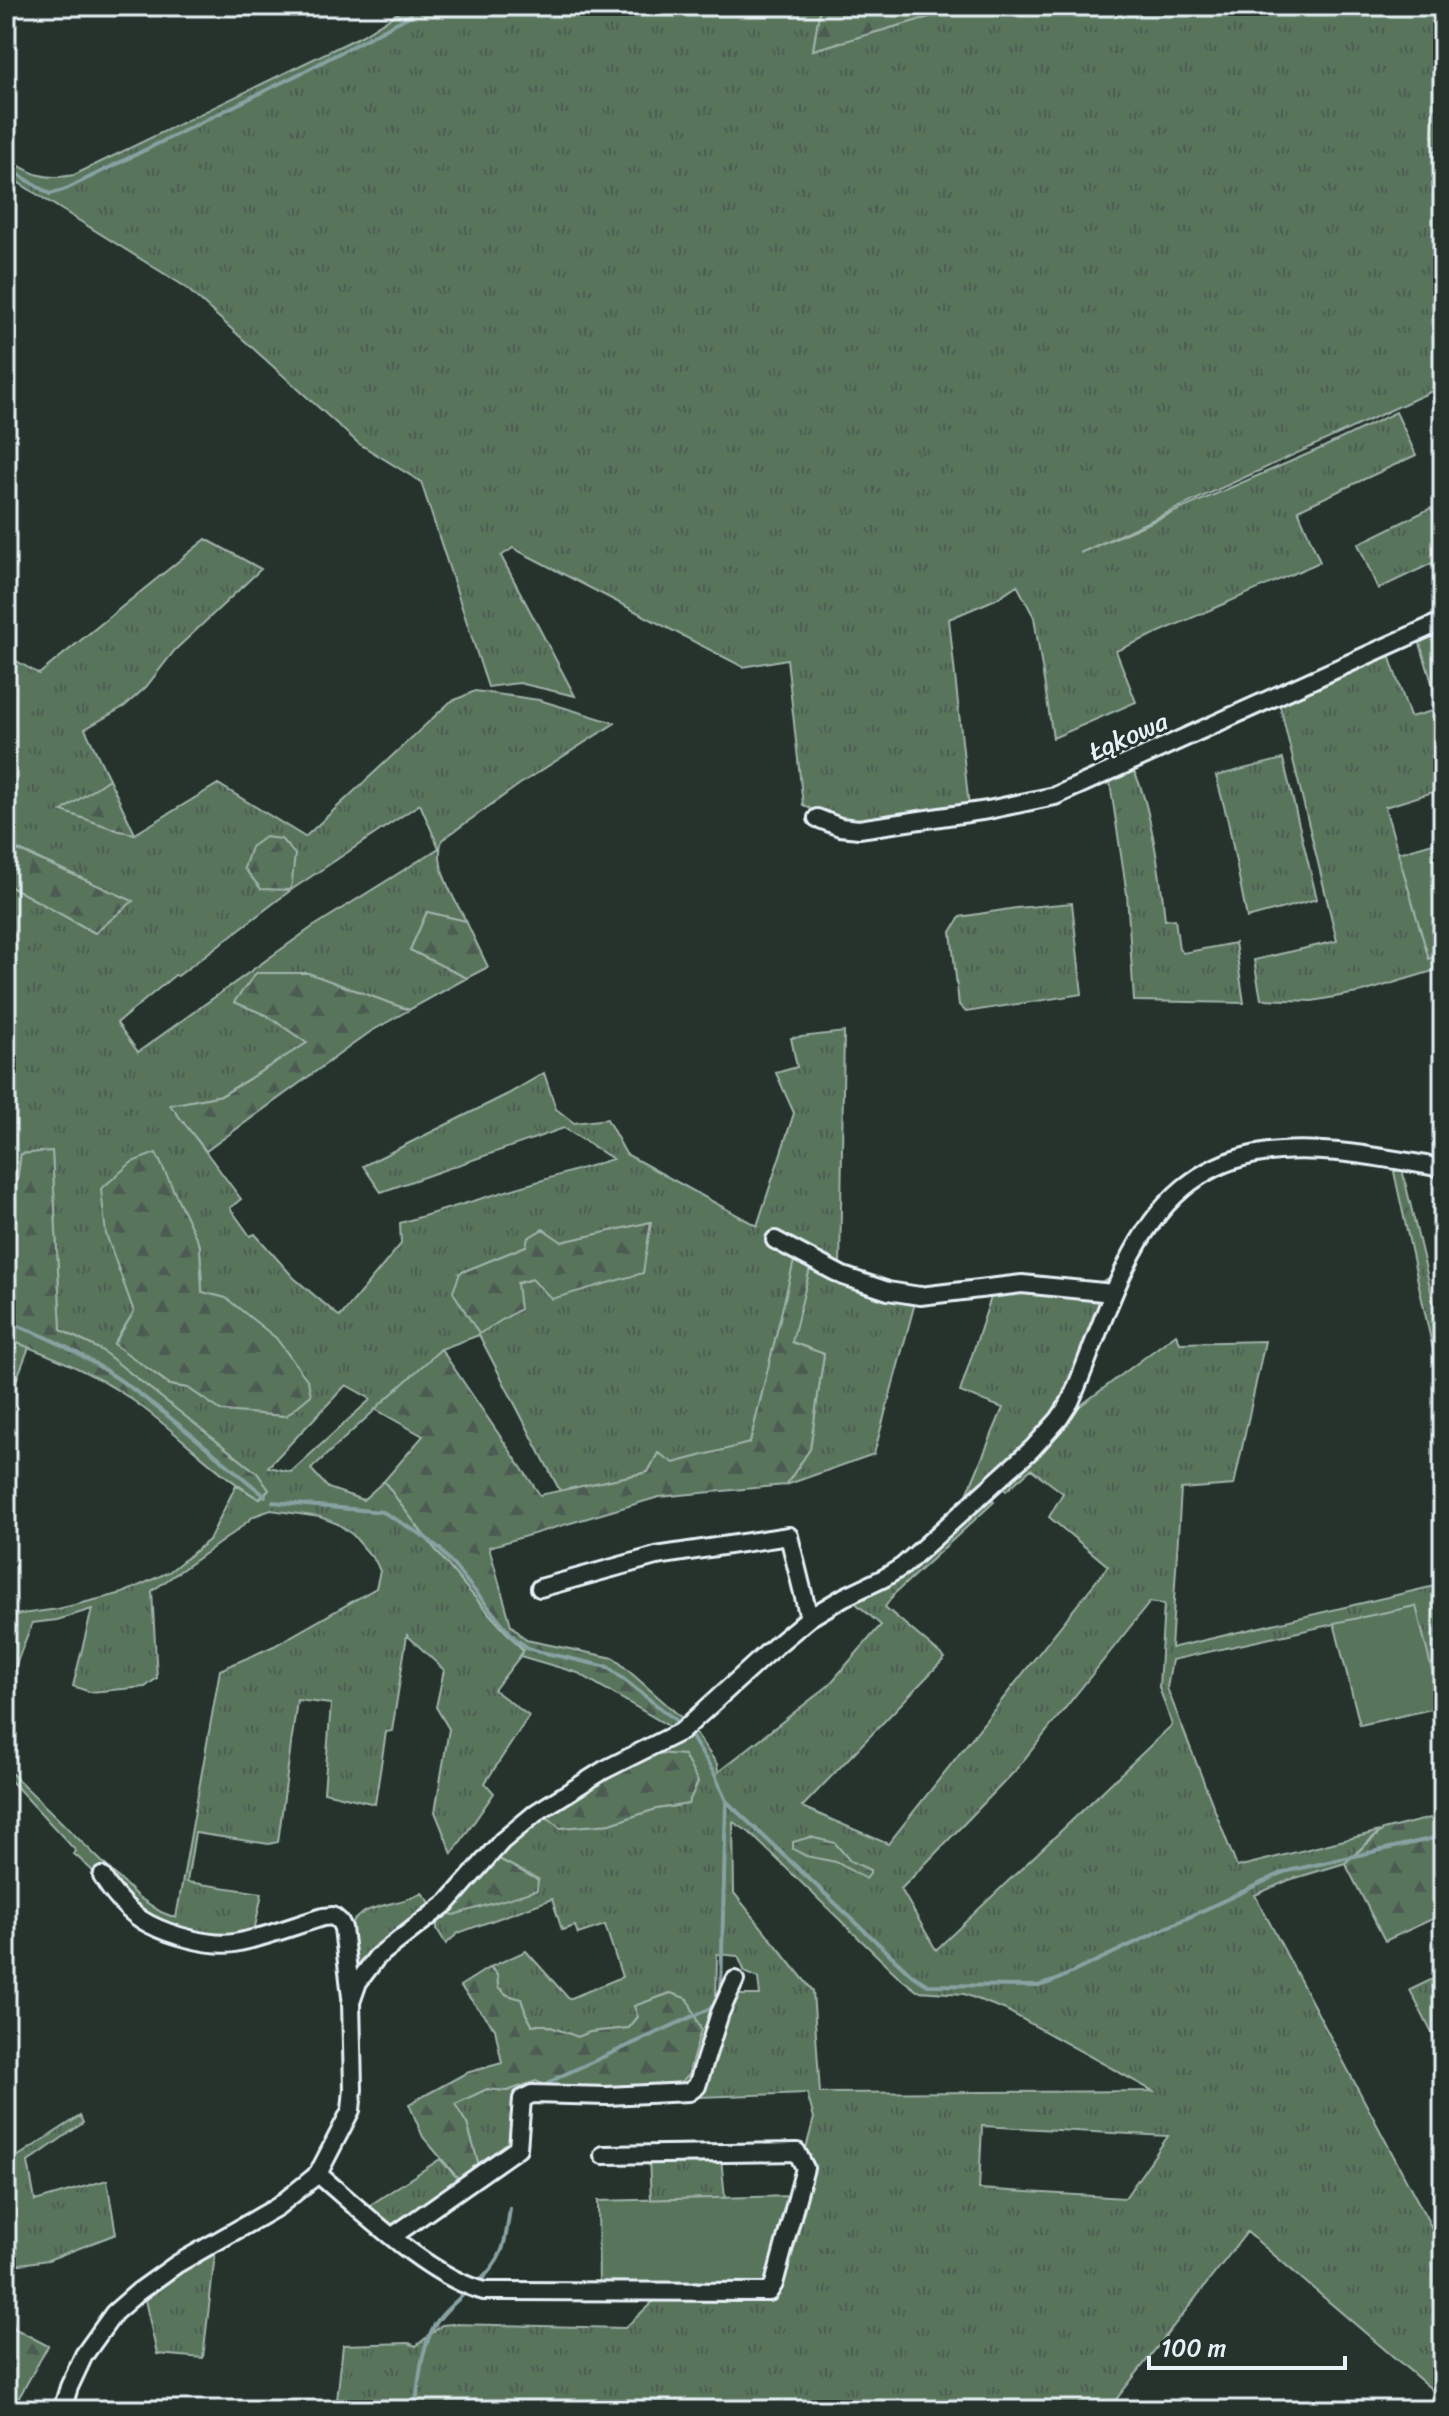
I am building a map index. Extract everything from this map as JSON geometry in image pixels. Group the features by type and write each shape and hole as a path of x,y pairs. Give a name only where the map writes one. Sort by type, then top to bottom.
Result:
{"street":[{"name":"Łąkowa","path":"817,818 840,827 859,829 988,810 1055,796 1443,621"},
{"path":"351,2002 358,1982 377,1957 448,1902 502,1841 537,1812 581,1784 682,1731 809,1618 903,1566 1050,1430 1065,1410 1084,1371 1113,1293 1140,1239 1173,1197 1193,1179 1221,1163 1258,1153 1293,1150 1362,1155 1443,1168"},
{"path":"775,1240 843,1276 888,1291 920,1296 1022,1284 1113,1293"},
{"path":"540,1588 656,1556 789,1536 809,1618"},
{"path":"62,2410 84,2355 114,2313 177,2264 277,2207 318,2174 351,2110 353,2089 351,2002 343,1928 333,1916 233,1944 216,1943 184,1937 149,1924 108,1887 102,1876"},
{"path":"393,2236 518,2148 522,2099 532,2094 689,2092 697,2086 720,2013 735,1980"},
{"path":"318,2174 439,2272 466,2287 484,2291 769,2292 774,2284 805,2168 797,2152 603,2155"}],"green space":[{"path":"409,6 836,6 820,8 813,50 943,13 943,6 1443,6 1443,386 1080,553 1324,447 1396,412 1416,455 1298,510 1320,562 1116,651 1136,702 1053,738 1034,617 1017,585 996,599 949,619 969,807 855,823 833,820 803,805 787,659 743,667 513,548 501,556 575,696 519,683 488,687 421,482 358,443 184,286 14,180 6,284 6,158 38,175 74,175 361,36"},
{"path":"943,6 943,13 813,50 820,8"},
{"path":"1431,508 1443,535 1443,558 1378,589 1358,544"},
{"path":"206,539 261,569 175,650 146,687 125,706 85,729 109,779 63,811 135,834 218,784 305,837 450,702 475,691 539,700 615,723 520,784 442,840 442,871 466,921 427,912 410,950 467,978 409,1010 308,973 256,973 235,1002 266,1015 307,1043 222,1095 171,1105 241,1199 230,1208 250,1236 255,1234 294,1278 340,1317 401,1244 400,1223 613,1159 564,1128 381,1192 363,1166 544,1073 556,1109 574,1123 607,1119 626,1154 757,1226 794,1113 776,1073 797,1067 791,1038 844,1032 840,1268 887,1284 924,1290 1043,1281 1089,1283 1107,1280 1083,1357 1056,1411 1026,1445 966,1497 1003,1408 960,1392 993,1291 916,1299 874,1454 786,1485 810,1449 824,1354 791,1342 810,1268 794,1262 750,1443 674,1463 658,1454 648,1472 560,1491 479,1335 441,1349 311,1469 328,1488 363,1500 384,1481 451,1569 524,1651 494,1690 529,1716 485,1783 494,1793 452,1854 435,1812 449,1729 436,1707 444,1670 407,1635 392,1731 386,1732 375,1804 324,1792 331,1704 297,1700 278,1842 269,1844 195,1833 187,1882 262,1893 254,1932 224,1935 195,1933 167,1926 140,1912 74,1854 76,1851 6,1779 6,1768 137,1896 176,1918 220,1670 274,1646 376,1588 380,1571 353,1535 338,1524 320,1517 271,1510 254,1516 152,1591 157,1678 145,1687 90,1692 73,1686 92,1609 57,1620 32,1623 6,1691 6,1616 58,1609 123,1593 169,1572 209,1540 236,1485 259,1499 269,1490 257,1473 101,1350 61,1330 52,1151 21,1154 12,1214 6,1215 6,884 95,933 132,901 6,844 6,655 39,674","holes":["420,804 439,848 311,928 138,1052 117,1023 175,975 178,976 291,890","651,1222 516,1284 460,1273 526,1246 562,1242","200,1246 202,1292 226,1298 286,1416 222,1411 188,1388 170,1385 114,1343 134,1312","346,1385 371,1399 291,1472 268,1467"]},
{"path":"1443,626 1443,825 1433,792 1385,807 1429,959 1443,954 1443,968 1363,992 1312,1001 1261,999 1254,960 1337,941 1280,706 1282,697 1387,649 1410,717 1440,709 1418,637"},
{"path":"1283,759 1317,899 1247,918 1216,776"},
{"path":"1130,766 1149,816 1165,920 1175,919 1179,949 1183,953 1235,943 1244,1003 1134,1001 1127,894 1109,776"},
{"path":"109,779 135,834 62,811"},
{"path":"265,837 281,839 295,854 291,890 261,889 244,868 251,847"},
{"path":"1443,840 1443,954 1429,959 1398,853"},
{"path":"6,845 133,901 95,933 6,884"},
{"path":"1072,903 1082,994 966,1012 959,1005 951,932 960,917"},
{"path":"427,912 466,921 488,967 467,978 410,950"},
{"path":"256,973 308,973 409,1010 370,1032 206,1151 170,1105 223,1095 307,1043 266,1015 234,1002"},
{"path":"52,1151 61,1330 101,1350 257,1473 269,1490 259,1499 114,1388 69,1364 6,1339 6,1215 12,1214 21,1154"},
{"path":"156,1153 200,1246 202,1292 226,1298 276,1338 308,1381 311,1395 286,1416 222,1411 188,1388 171,1385 114,1344 134,1312 106,1234 101,1189 132,1162"},
{"path":"1402,1169 1443,1341 1443,1395 1394,1172"},
{"path":"651,1222 643,1273 552,1299 532,1279 517,1283 520,1309 479,1334 453,1292 460,1273 526,1246 528,1238 543,1229 562,1242"},
{"path":"794,1261 810,1268 792,1342 824,1354 810,1449 786,1485 659,1497 489,1547 511,1625 526,1640 614,1658 682,1718 672,1728 578,1673 520,1656 524,1650 450,1568 384,1481 423,1436 375,1409 441,1349 540,1495 648,1472 658,1453 674,1463 750,1443"},
{"path":"1176,1334 1180,1343 1265,1341 1234,1485 1181,1489 1171,1648 1443,1584 1441,1707 1415,1606 1172,1660 1167,1688 1237,1867 1380,1831 1345,1863 1289,1880 1255,1895 1443,2249 1443,2399 1247,2232 1115,2401 1125,2410 336,2410 343,2345 409,2343 416,2346 442,2325 452,2324 625,2328 661,2294 767,2296 814,2118 807,2093 700,2097 735,1995 760,1995 758,1978 745,1972 738,1956 717,1954 716,2008 690,2084 676,2087 688,1999 670,1993 634,2006 638,2017 629,2028 590,2032 578,2037 545,2025 532,2025 521,1999 507,1995 498,1987 497,1975 490,1967 526,1951 569,1999 622,1977 605,1925 578,1934 575,1926 562,1930 552,1899 458,1933 446,1944 437,1929 437,1922 445,1912 538,1879 497,1858 546,1816 560,1828 610,1824 656,1809 688,1804 654,1753 685,1739 694,1731 717,1764 718,1772 828,1686 881,1625 852,1600 988,1496 994,1502 894,1594 885,1607 945,1658 802,1807 888,1844 1108,1566 1049,1517 1063,1493 1031,1469 1006,1491 1000,1485 1076,1409","holes":["1150,1602 1164,1604 1159,1687 1172,1725 936,1950 901,1889 1014,1772","733,1822 749,1832 917,1991 964,1994 1006,2010 1153,2091 820,2093 813,1991 734,1893","982,2126 1168,2136 1125,2198 979,2189"]},
{"path":"6,1339 29,1347 6,1407"},
{"path":"1416,1606 1441,1707 1360,1725 1334,1623"},
{"path":"654,1753 684,1755 698,1782 688,1804 656,1809 610,1824 560,1828 546,1816 612,1774"},
{"path":"1430,1818 1443,1827 1443,1914 1385,1941 1345,1863 1383,1830"},
{"path":"810,1837 835,1843 850,1861 870,1870 870,1874 866,1879 836,1862 806,1856 793,1849 793,1842"},
{"path":"497,1858 538,1880 537,1890 454,1915 445,1912"},
{"path":"422,1893 435,1908 353,1969 350,1929 354,1921 370,1910"},
{"path":"490,1967 497,1975 498,1987 507,1995 521,1999 532,2025 545,2025 578,2037 590,2032 629,2028 638,2017 634,2006 671,1993 688,1999 701,2030 688,2075 676,2087 550,2088 536,2081 507,2091 487,2089 455,2104 467,2124 480,2169 462,2183 423,2137 409,2104 466,2073 502,2063 495,2029 460,1986"},
{"path":"1443,1974 1443,2055 1410,1990"},
{"path":"536,2081 516,2093 511,2148 480,2169 467,2124 454,2104 487,2089 507,2091"},
{"path":"80,2116 83,2123 28,2162 35,2201 107,2180 116,2234 48,2260 6,2266 6,2164"},
{"path":"721,2158 725,2198 651,2200 649,2159"},
{"path":"440,2159 462,2183 393,2229 369,2206"},
{"path":"793,2196 768,2284 711,2286 694,2281 694,2284 599,2288 598,2201"},
{"path":"215,2254 203,2358 157,2354 145,2300 178,2275"},
{"path":"6,2283 14,2328 48,2346 13,2408 6,2406"}],"waterway":[{"path":"422,8 427,6"},
{"path":"6,167 50,194 66,189 411,15"},
{"path":"6,1322 42,1335 110,1373 175,1421 265,1496"},
{"path":"273,1502 383,1512 439,1548 515,1639 541,1652 608,1667 678,1722"},
{"path":"691,1736 714,1773 726,1801 913,1976 928,1985 1038,1986 1284,1872 1443,1836"},
{"path":"542,2087 718,2002 721,1989 726,1803"},
{"path":"478,2283 499,2257 510,2208"},
{"path":"415,2410 429,2337 446,2310 463,2295"}]}
